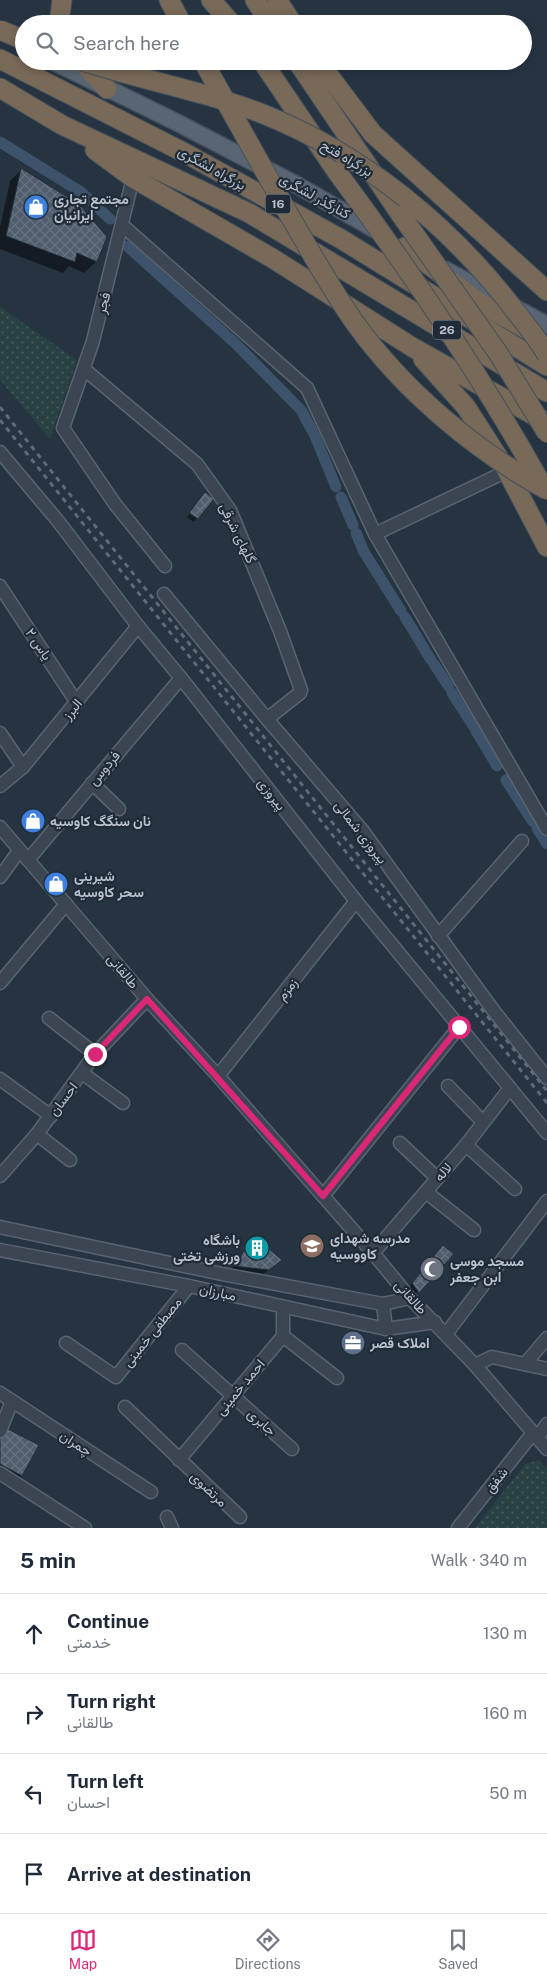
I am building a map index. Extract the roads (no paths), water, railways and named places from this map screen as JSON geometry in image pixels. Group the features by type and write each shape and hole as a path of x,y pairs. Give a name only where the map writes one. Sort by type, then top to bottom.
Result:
{"highway":[{"path":"61,15 62,0"},
{"path":"169,0 177,15"},
{"path":"211,0 224,15"},
{"path":"224,0 233,15"},
{"path":"255,0 265,15"},
{"path":"277,0 287,15"},
{"path":"0,30 15,37"},
{"name":"بزرگراه لشگری","path":"0,59 15,67"},
{"name":"بزرگراه لشگری","path":"22,70 186,153 341,239 547,366"},
{"path":"90,70 107,89"},
{"name":"بزرگراه فتح","path":"115,70 234,103 290,127 350,158 415,206 461,248 494,283 547,355"},
{"path":"208,70 324,274 355,323 410,388 444,420 472,441 547,490"},
{"name":"26","path":"268,70 465,357 547,494"},
{"name":"26","path":"303,70 401,215 498,353 547,433"},
{"path":"325,70 373,134 547,291"},
{"name":"بزرگراه لشگری","path":"0,88 62,125 249,214 547,392"},
{"path":"62,125 133,178 272,258 412,347 547,423"},
{"path":"405,247 480,303 547,342"},
{"path":"412,347 466,407 507,471 547,547"}],"main road":[{"path":"0,24 15,35"},
{"name":"کنارگذر لشگری","path":"70,70 178,123 297,185 547,325"}],"street":[{"name":"فجر","path":"133,178 93,342 63,424 64,431 115,504 165,566"},
{"path":"122,225 307,388 374,534 547,829"},
{"name":"گلهای شرقی","path":"84,369 197,464 230,510 280,632 300,688 300,693 267,719"},
{"name":"پیروزی","path":"0,452 58,521 138,626 356,901 547,1133"},
{"path":"374,534 507,471"},
{"name":"یاس ۲","path":"0,586 77,703"},
{"name":"پیروزی شمالی","path":"164,594 362,830 438,936 547,1078"},
{"name":"البرز","path":"0,786 23,767 138,626"},
{"name":"فردوس","path":"0,877 24,856 92,782 181,678"},
{"path":"0,733 23,767"},
{"path":"92,782 120,809"},
{"name":"طالقانی","path":"0,827 147,999 218,1076 410,1298 475,1365 547,1449"},
{"path":"438,936 522,841"},
{"name":"زمزم","path":"218,1076 356,901"},
{"path":"0,983 66,904"},
{"name":"احسان","path":"2,1171 37,1134 95,1054 147,999"},
{"path":"49,1018 95,1054"},
{"path":"323,1196 459,1027"},
{"path":"82,1073 123,1103"},
{"path":"0,1080 51,1116"},
{"path":"448,1086 483,1122"},
{"name":"لاله","path":"373,1253 466,1145 510,1088"},
{"path":"37,1134 70,1160"},
{"path":"400,1143 437,1178"},
{"path":"466,1145 515,1189"},
{"path":"426,1192 474,1230"},
{"path":"446,1334 547,1201"},
{"name":"مبارزان","path":"0,1227 222,1274 383,1304 410,1298"},
{"name":"مبارزان","path":"0,1250 189,1286 386,1329 435,1322"},
{"name":"مصطفی خمینی","path":"66,1343 116,1378 189,1286"},
{"path":"383,1304 386,1329"},
{"path":"283,1307 283,1336 337,1378"},
{"name":"احمد خمینی","path":"179,1460 283,1336"},
{"path":"525,1364 547,1338"},
{"name":"جابری","path":"182,1350 292,1449"},
{"path":"475,1365 492,1357 547,1369"},
{"name":"چمران","path":"0,1393 151,1492"},
{"path":"0,1432 12,1401"},
{"name":"مرتضوی","path":"125,1407 240,1517"},
{"name":"شفق","path":"458,1528 535,1435 547,1424"},
{"path":"0,1473 85,1528"}],"waterway":[{"path":"0,142 81,192 110,219"},
{"path":"127,246 236,344 301,410 313,432"},
{"path":"315,436 336,487"},
{"path":"341,497 353,525"},
{"path":"356,533 364,552 401,611"},
{"path":"405,617 431,660"},
{"path":"434,664 449,687"},
{"path":"452,693 474,727"},
{"path":"476,731 497,766"},
{"path":"506,780 533,822"},
{"path":"537,828 547,844"}],"railway":[{"path":"0,407 547,1091"},
{"path":"0,420 547,1103"}],"place":[{"name":"مجتمع تجاری ایرانیان","path":"36,207"},
{"name":"نان سنگگ کاوسیه","path":"33,821"},
{"name":"شیرینی سحر کاوسیه","path":"56,884"},
{"name":"مدرسه شهدای کاووسیه","path":"312,1246"},
{"name":"باشگاه ورزشی تختی","path":"257,1248"},
{"name":"مسجد موسی ابن جعفر","path":"432,1269"},
{"name":"املاک قصر","path":"353,1343"}]}
